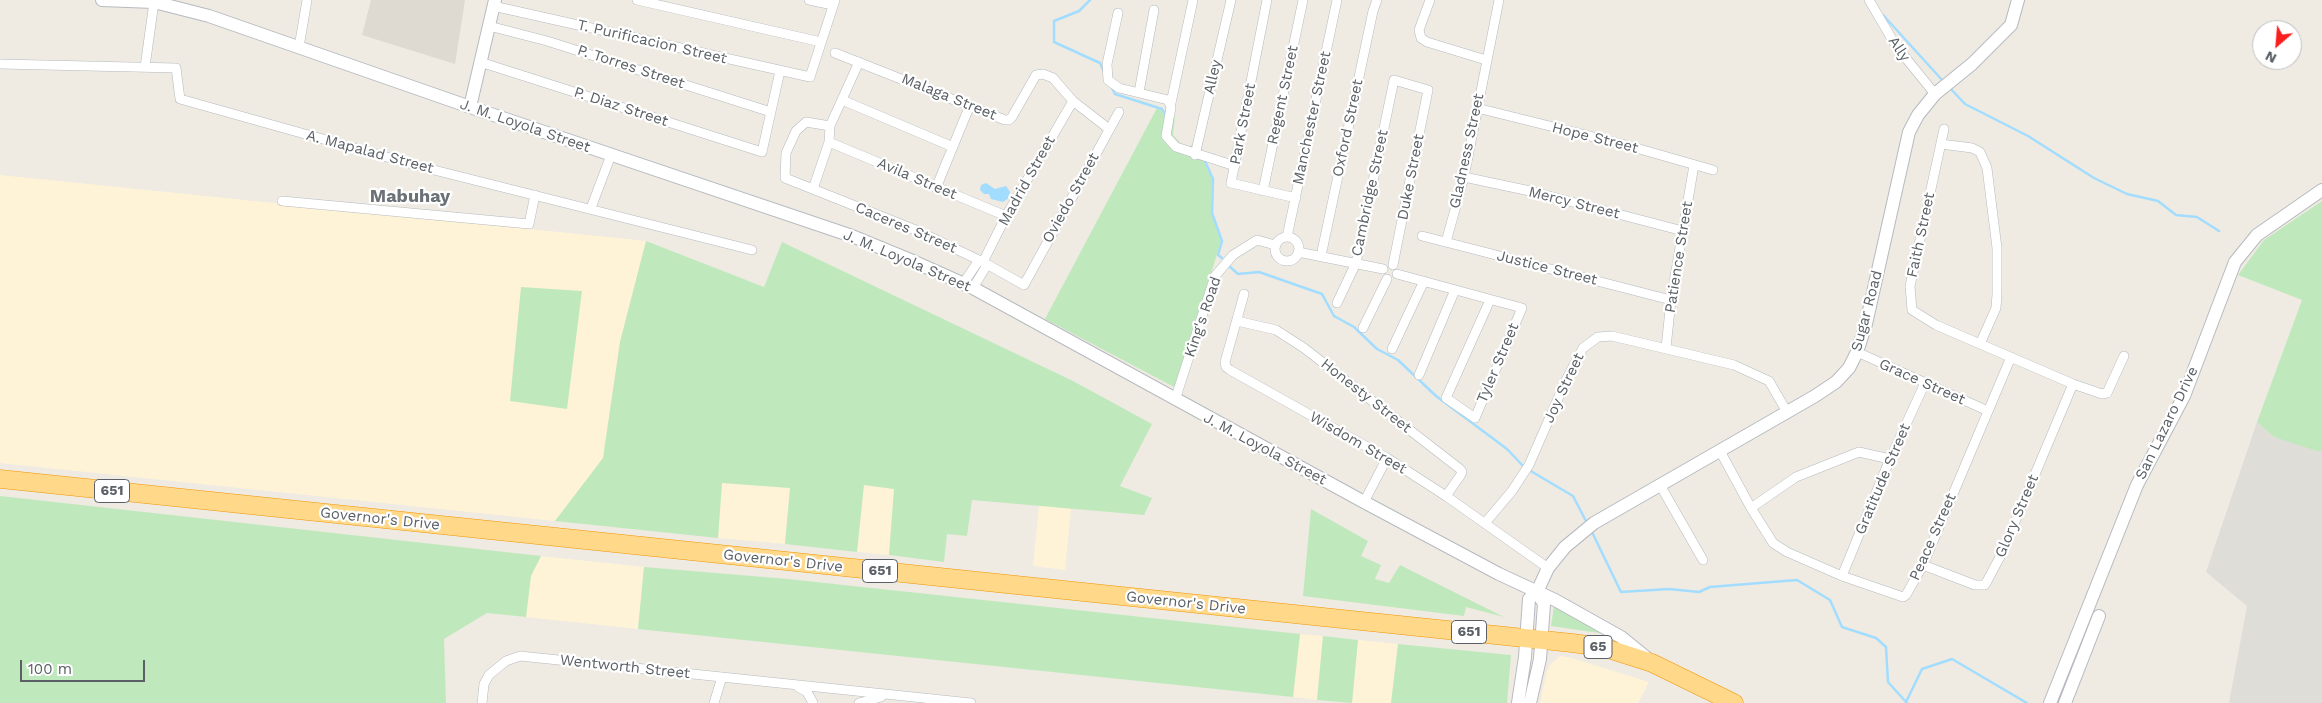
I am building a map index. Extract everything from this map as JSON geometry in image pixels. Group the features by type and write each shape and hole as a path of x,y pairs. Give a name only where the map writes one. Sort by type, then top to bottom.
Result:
{"highway":[{"name":"Governor's Drive","path":"0,479 1602,647 1652,663 1734,703"}],"main road":[{"name":"J. M. Loyola Street","path":"102,0 154,1 209,16 470,107 852,236 971,281 1175,400 1364,502 1622,636 1652,663"},
{"name":"Sugar Road","path":"1534,639 1530,599 1537,592 1548,568 1579,534 1594,523 1836,382 1848,368 1857,352 1866,324 1904,150 1918,114 1935,94 1959,75 2011,25 2018,0"},
{"path":"470,107 494,3"},
{"name":"San Lazaro Drive","path":"2050,703 2137,485 2188,388 2235,262 2251,242 2270,225 2322,190"},
{"path":"2064,703 2099,616"},
{"path":"2077,634 2083,653"},
{"path":"1518,703 1534,639"},
{"path":"1530,703 1534,639"}],"street":[{"path":"300,47 307,0"},
{"path":"641,0 821,42 834,2 809,0"},
{"path":"1194,0 1170,103 1166,136 1176,147 1195,155 1235,166"},
{"name":"Alley","path":"1195,155 1231,0"},
{"name":"Park Street","path":"1267,0 1232,183 1296,198"},
{"name":"Regent Street","path":"1263,191 1302,0"},
{"name":"Manchester Street","path":"1288,237 1337,0"},
{"name":"Oxford Street","path":"1321,256 1373,11 1377,0"},
{"path":"1430,0 1419,30 1421,38 1427,42 1486,60"},
{"name":"Gladness Street","path":"1446,242 1464,177 1499,0"},
{"name":"Ally","path":"1869,0 1896,46 1935,94"},
{"path":"0,64 145,67 154,1"},
{"name":"T. Purificacion Street","path":"494,3 810,77 821,42"},
{"path":"1139,92 1154,10"},
{"path":"1118,13 1106,73 1113,85 1163,98 1170,103"},
{"name":"P. Torres Street","path":"489,26 547,41 771,112"},
{"name":"Malaga Street","path":"835,53 1009,120 1036,75 1043,74 1053,78 1073,102 1109,129"},
{"name":"P. Diaz Street","path":"480,62 762,152 771,112"},
{"path":"813,189 829,142 830,126 859,62"},
{"name":"A. Mapalad Street","path":"145,67 176,68 180,99 426,168 752,250"},
{"path":"771,112 780,70"},
{"name":"Duke Street","path":"1393,264 1428,90 1394,80"},
{"name":"Cambridge Street","path":"1337,303 1356,263 1394,80"},
{"path":"842,100 953,147"},
{"name":"Madrid Street","path":"971,281 983,263 1006,216 1073,102"},
{"path":"936,188 970,105"},
{"name":"Hope Street","path":"1477,108 1622,144 1713,170"},
{"name":"Oviedo Street","path":"1024,285 1119,112"},
{"name":"Caceres Street","path":"830,126 806,122 796,131 786,153 785,178 918,231 1024,285"},
{"name":"Faith Street","path":"1944,129 1910,286 1912,310 1936,325 2073,384 2102,394 2107,393 2124,356"},
{"name":"Avila Street","path":"829,142 1006,216"},
{"path":"1941,144 1972,148 1980,152 1987,168 1997,248 1997,294 1996,308 1980,344"},
{"path":"591,208 611,155"},
{"name":"Patience Street","path":"1666,348 1671,300 1694,165"},
{"name":"Mercy Street","path":"1464,177 1530,191 1683,231"},
{"path":"282,201 529,224 535,195"},
{"name":"Justice Street","path":"1422,236 1671,300"},
{"path":"1288,237 1297,243 1298,252 1294,258 1283,260 1277,256 1275,245 1280,239 1288,237"},
{"name":"King's Road","path":"1175,400 1215,276 1233,255 1258,240 1275,245"},
{"path":"1298,252 1383,269"},
{"path":"1383,269 1388,264 1393,264 1397,268 1398,274"},
{"path":"1383,269 1383,274 1387,279"},
{"path":"1387,279 1394,278 1398,274"},
{"path":"1398,274 1490,300"},
{"path":"1363,328 1387,279"},
{"path":"1392,349 1424,282"},
{"path":"1420,375 1455,290"},
{"name":"Wisdom Street","path":"1244,294 1225,362 1226,367 1387,458 1446,496 1548,568"},
{"name":"Tyler Street","path":"1490,300 1522,308 1475,418 1446,398 1490,300"},
{"name":"Honesty Street","path":"1237,321 1276,330 1304,348 1460,469 1462,472 1460,476 1446,496"},
{"name":"Joy Street","path":"1485,523 1512,490 1526,468 1567,378 1583,348 1598,337 1612,336 1734,365 1769,381 1787,412"},
{"name":"Grace Street","path":"1857,352 1988,411"},
{"name":"Peace Street","path":"1720,451 1750,508 1773,543 1787,552 1842,576 1903,597 1923,565 2011,357"},
{"name":"Gratitude Street","path":"1842,576 1890,459 1925,382"},
{"name":"Glory Street","path":"1923,565 1975,585 1985,585 2001,555 2073,384"},
{"path":"1750,508 1796,477 1859,452 1890,459"},
{"path":"1364,502 1387,458"},
{"path":"1660,485 1703,560"},
{"name":"Wentworth Street","path":"482,703 484,684 489,675 506,661 520,656 971,703"},
{"path":"714,703 722,677"},
{"path":"796,685 806,692 813,703"},
{"path":"859,703 886,695"}],"shaded area":[{"path":"371,0 465,0 455,64 362,35"},
{"path":"0,175 646,241 620,342 603,458 555,521 0,463"},
{"path":"2257,422 2274,437 2322,451 2322,703 2229,703 2247,606 2206,572"},
{"path":"722,483 790,488 785,544 718,538"},
{"path":"863,485 894,489 889,555 857,552"},
{"path":"1039,505 1071,509 1065,570 1033,566"},
{"path":"541,556 644,567 638,629 526,617 531,576"},
{"path":"1300,634 1323,636 1317,700 1293,697"},
{"path":"1358,640 1398,644 1391,703 1352,703"},
{"path":"1560,656 1649,682 1638,703 1540,703 1547,671 1550,665"}],"green space":[{"path":"1157,108 1161,110 1166,119 1175,117 1173,135 1185,148 1201,141 1203,160 1212,179 1211,213 1221,241 1176,388 1045,319"},
{"path":"2322,201 2322,451 2317,451 2274,437 2257,422 2302,300 2238,275 2264,240"},
{"path":"646,241 764,287 782,242 1073,381 1152,424 1120,486 1152,498 1144,515 972,500 967,536 947,534 944,562 889,555 894,489 864,485 857,552 785,544 790,488 722,483 718,538 555,521 603,458 620,342"},
{"path":"521,287 582,291 567,409 510,401"},
{"path":"0,496 541,556 531,576 526,617 487,613 444,639 446,703 0,703"},
{"path":"1311,509 1368,541 1361,556 1381,565 1375,579 1389,583 1400,565 1504,617 1466,607 1464,616 1303,596"},
{"path":"644,567 788,579 1300,634 1293,697 638,629"},
{"path":"1554,606 1606,634 1551,626"},
{"path":"1323,636 1358,640 1352,703 1317,700"},
{"path":"1398,644 1511,655 1507,703 1391,703"}],"water":[{"path":"986,183 995,189 1006,186 1010,192 1009,198 1003,202 991,199 989,194 984,194 980,190 981,185"}],"waterway":[{"path":"1090,0 1079,11 1054,21 1054,42 1100,63 1104,72"},
{"path":"1883,15 1943,81"},
{"path":"1111,86 1115,94 1162,109 1166,116"},
{"path":"1949,87 1965,104 2028,136 2094,178 2127,194 2158,201 2176,215 2197,217 2219,231"},
{"path":"1204,159 1213,179 1212,213 1222,241 1218,255 1222,258"},
{"path":"1229,266 1238,274 1259,272 1322,294 1334,316 1354,327 1377,349 1398,360 1436,396 1507,449 1524,467"},
{"path":"1529,470 1573,496 1587,523"},
{"path":"1591,530 1621,592 1669,589 1699,592 1710,587 1797,580 1830,600 1842,627 1876,638 1886,647 1888,682 1907,703"},
{"path":"1906,702 1922,669 1952,659 2027,703"}],"district":[{"name":"Mabuhay","path":"410,197"}]}
